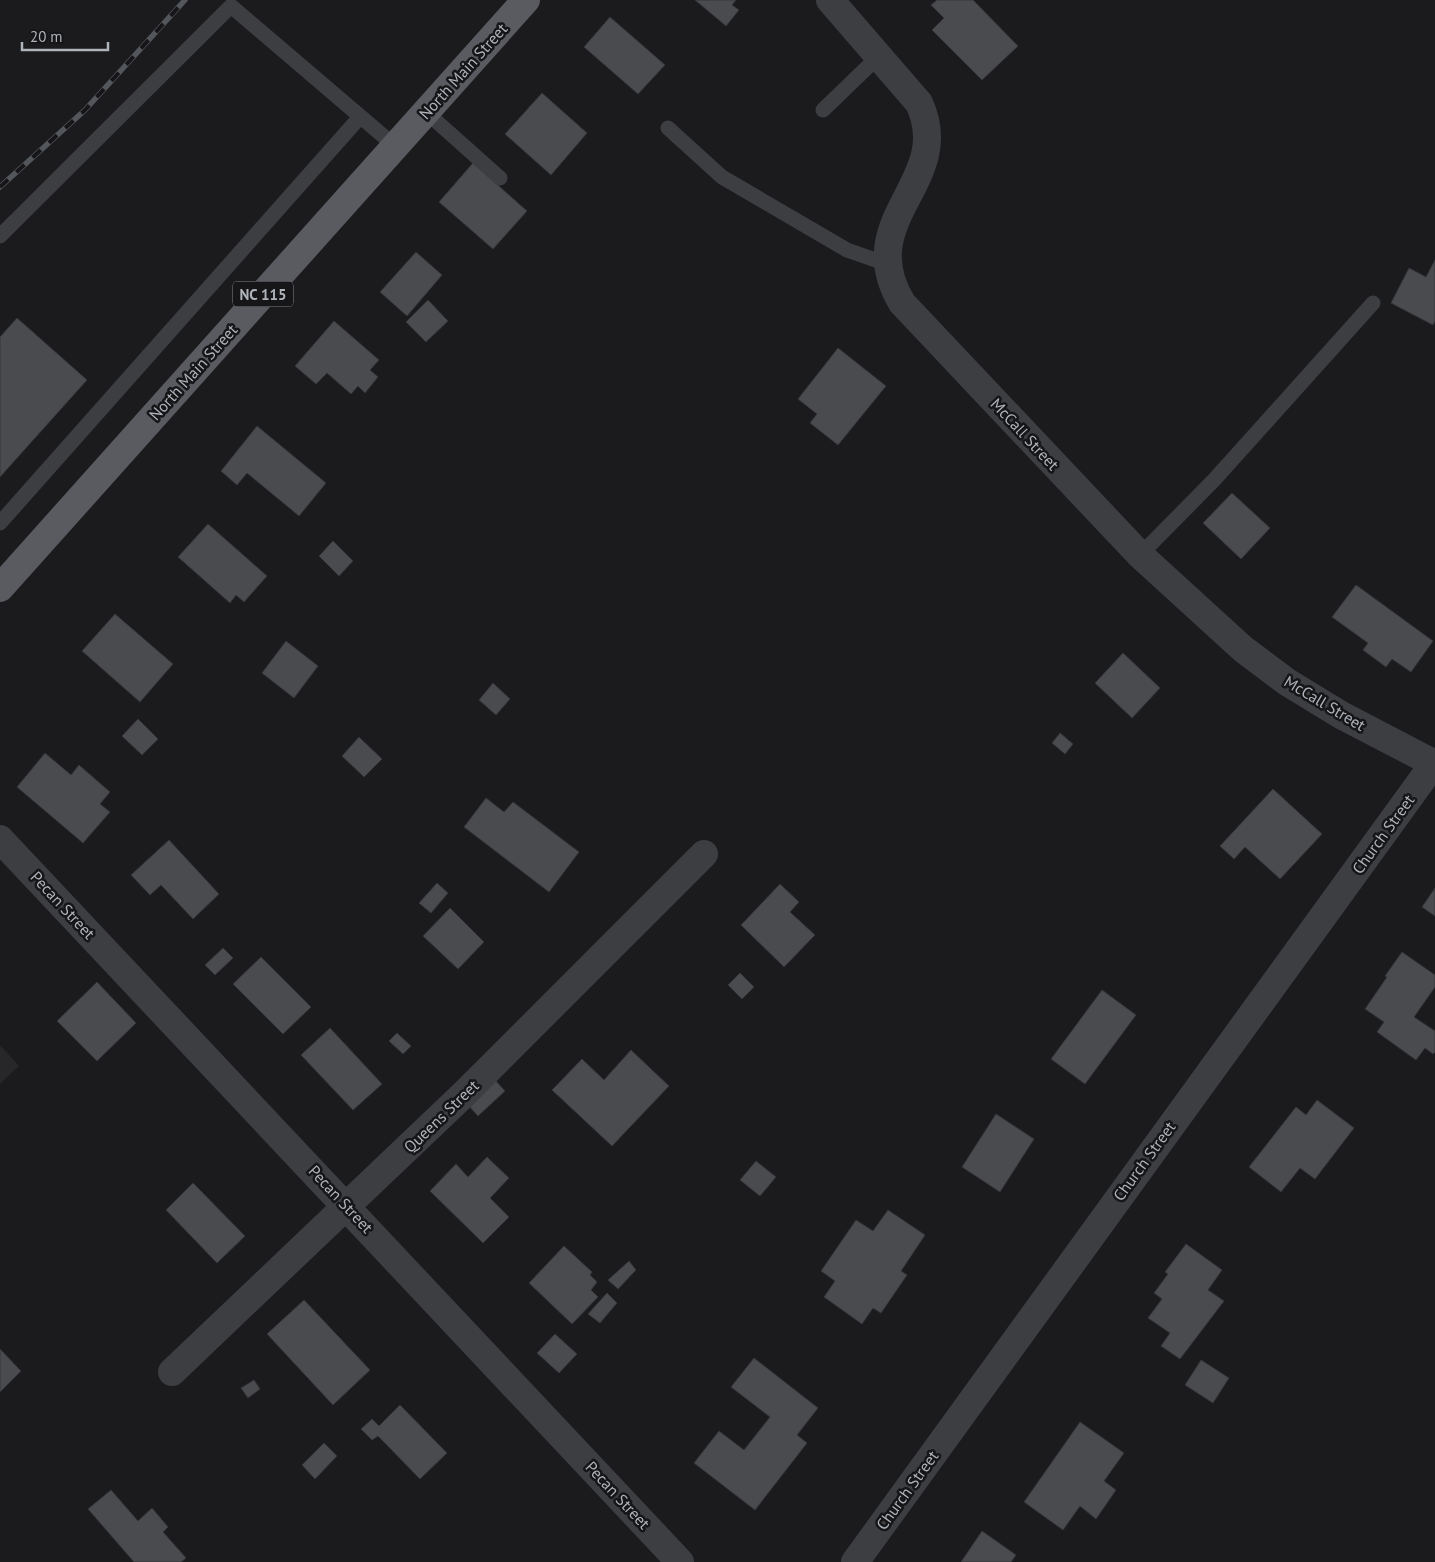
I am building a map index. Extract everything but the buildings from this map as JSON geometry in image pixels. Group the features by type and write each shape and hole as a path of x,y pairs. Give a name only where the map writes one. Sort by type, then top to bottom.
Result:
{"main road":[{"name":"North Main Street","path":"3,580 526,0"}],"street":[{"name":"McCall Street","path":"830,0 919,103 926,118 929,134 928,150 924,165 907,196 887,244 886,264 892,287 902,303 1140,555 1242,649 1287,682 1341,715 1435,763"},
{"name":"Church Street","path":"855,1562 1435,763"},
{"name":"Pecan Street","path":"0,839 348,1206 680,1562"},
{"name":"Queens Street","path":"172,1372 464,1094 704,854"}],"lane":[{"path":"0,236 231,6 395,146"},
{"path":"823,110 879,56"},
{"path":"426,112 500,178"},
{"path":"0,523 360,118"},
{"path":"668,128 722,177 847,250 886,264"},
{"path":"1140,555 1214,480 1373,303"}],"shaded area":[{"path":"0,1045 19,1066 0,1084"}],"railway":[{"path":"0,187 85,110 185,0"}]}
